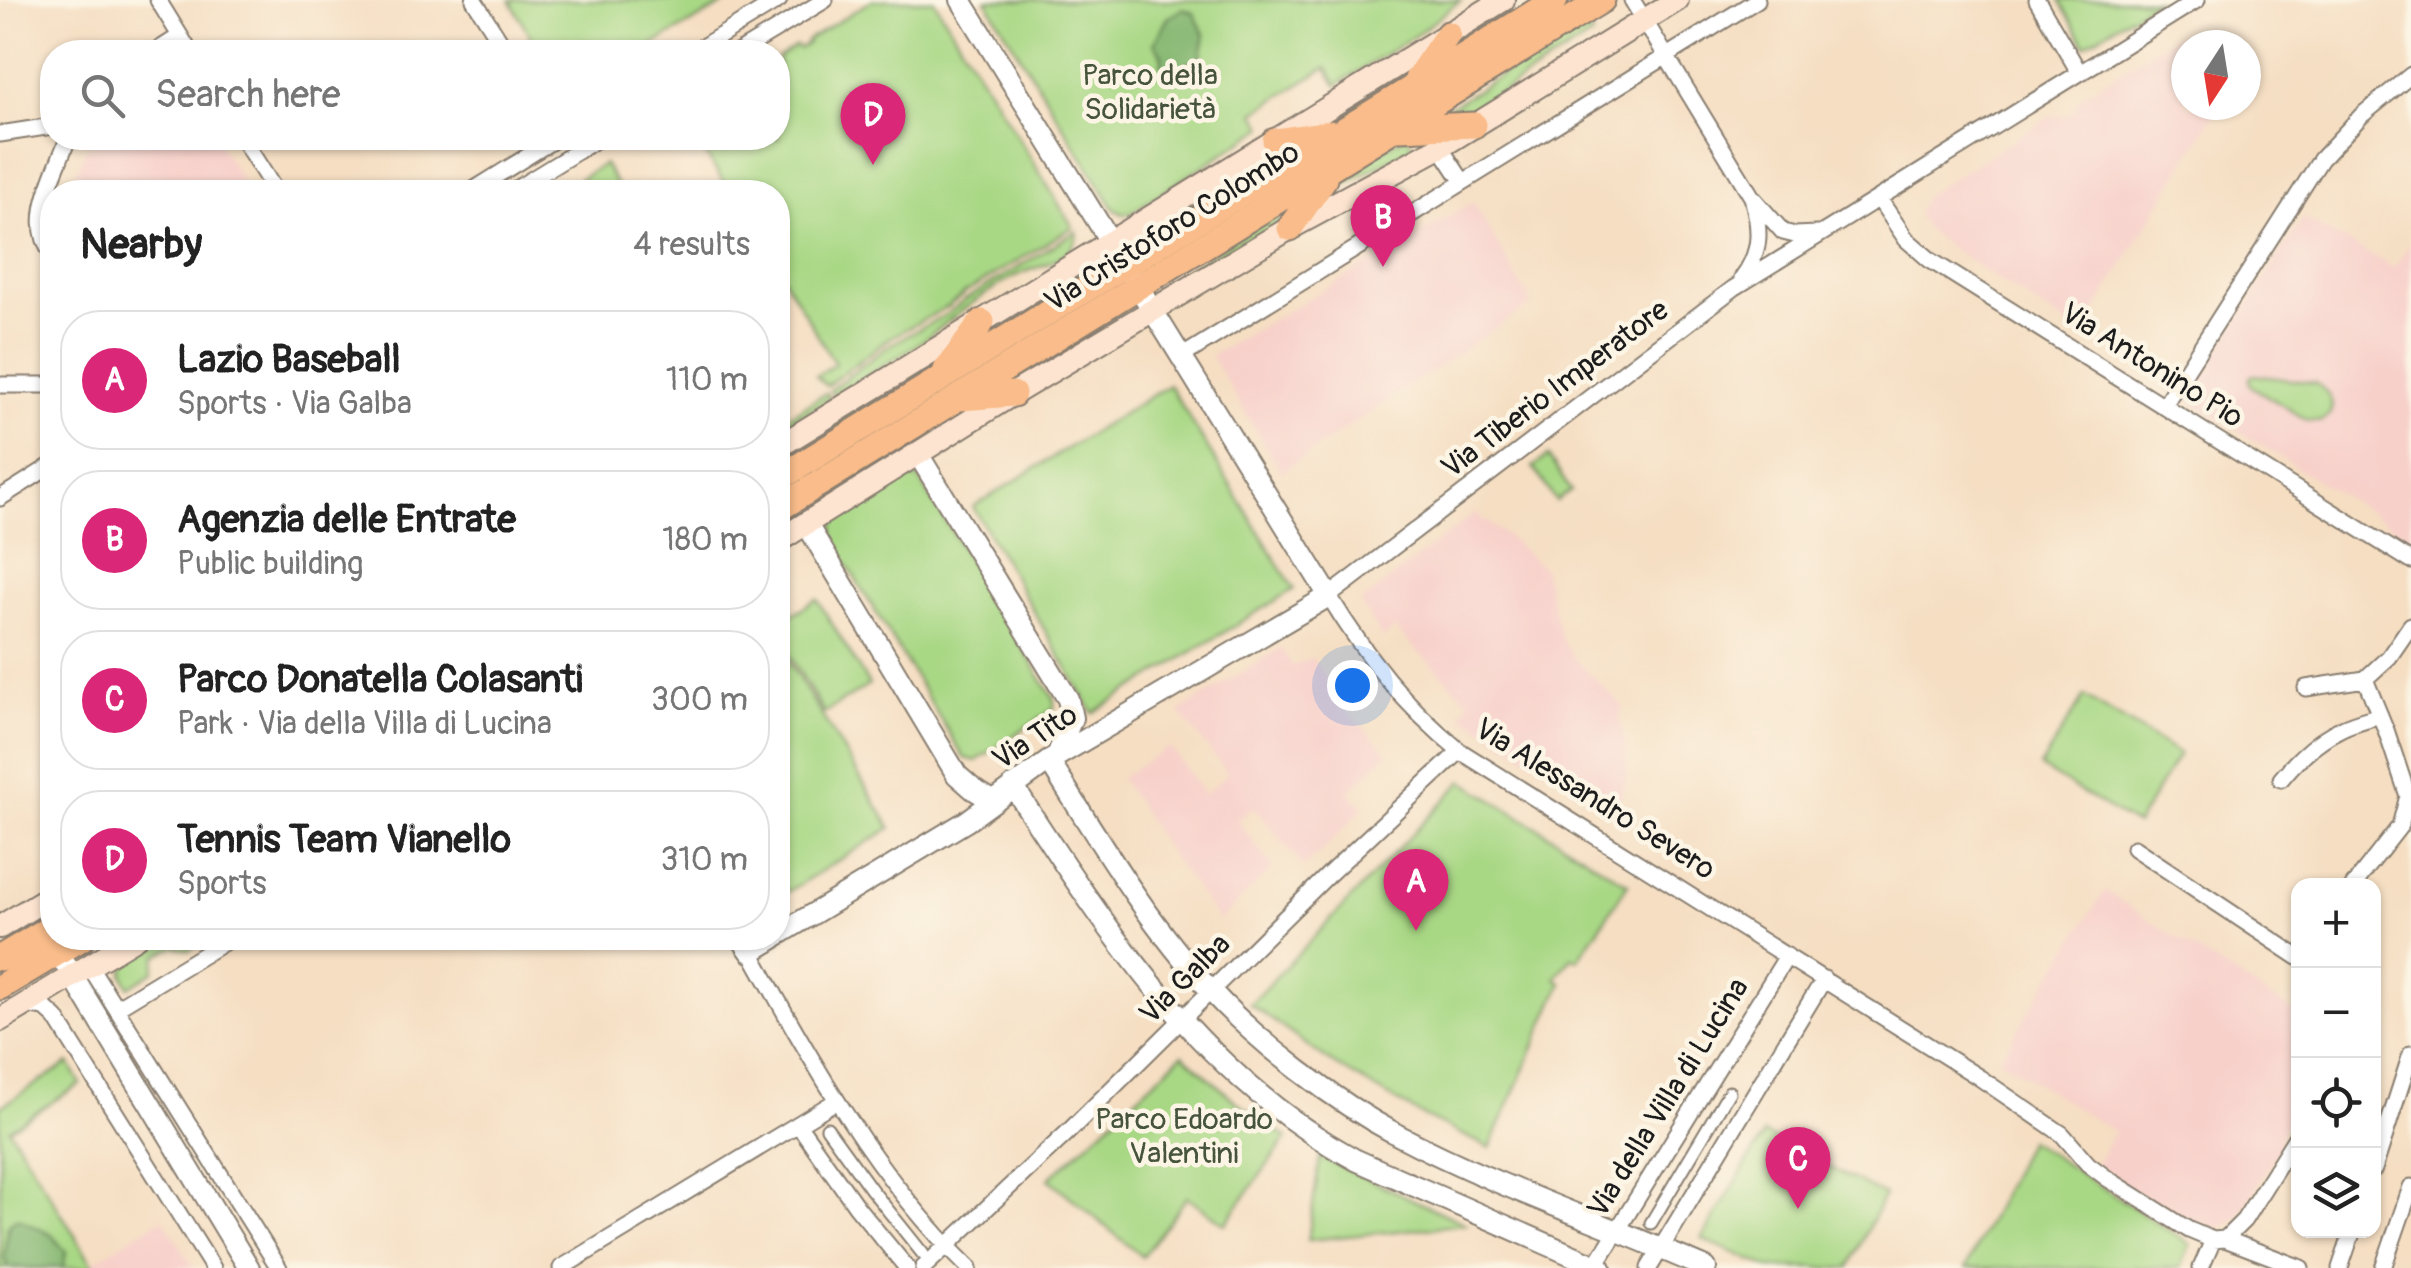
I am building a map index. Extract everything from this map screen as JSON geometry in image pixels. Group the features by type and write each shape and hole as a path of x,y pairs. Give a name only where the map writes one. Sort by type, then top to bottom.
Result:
{"main road":[{"name":"Via Cristoforo Colombo","path":"790,440 1503,0"},
{"name":"Via Cristoforo Colombo","path":"790,478 947,389 1132,275 1344,131 1555,0"},
{"name":"Via Cristoforo Colombo","path":"1132,275 1336,165 1602,0"},
{"name":"Via Cristoforo Colombo","path":"790,533 1290,228 1440,147 1638,10 1676,0"},
{"path":"1408,90 1448,34"},
{"path":"1395,128 1474,125"},
{"path":"1275,141 1344,131"},
{"path":"1290,228 1336,165"},
{"path":"982,322 947,389 1013,394"},
{"path":"0,928 40,903"},
{"path":"0,958 40,941"},
{"path":"0,987 40,949"},
{"path":"0,1020 115,950"}],"street":[{"path":"158,0 182,40"},
{"path":"474,0 499,40"},
{"path":"714,40 779,0"},
{"path":"759,40 825,0"},
{"name":"Via Alessandro Severo","path":"961,0 1329,596 1386,679 1414,710 1460,751 1980,1078 2062,1134 2092,1168 2189,1230 2302,1268"},
{"path":"1181,356 1757,0"},
{"path":"2038,0 2079,72"},
{"path":"1879,198 2197,0"},
{"path":"1638,10 1752,197 1789,235 1820,233"},
{"path":"174,40 180,36"},
{"path":"2164,406 2321,159 2362,116 2411,76"},
{"path":"0,134 40,127"},
{"path":"1440,147 1463,182"},
{"path":"53,180 64,150"},
{"path":"250,150 268,180"},
{"path":"490,180 538,150"},
{"path":"566,150 570,156"},
{"path":"531,180 580,150"},
{"path":"1734,288 1747,272 1758,247 1752,197"},
{"name":"Via Tiberio Imperatore","path":"1329,596 1734,288 1879,198"},
{"name":"Via Antonino Pio","path":"1879,198 1906,238 1930,260 2411,561"},
{"path":"0,384 40,384"},
{"path":"918,454 1068,699 1072,718 1053,758 1154,922 1210,991 1277,1052 1381,1125 1486,1176 1706,1268"},
{"path":"0,498 40,473"},
{"path":"806,523 957,774 993,801"},
{"name":"Via Tito","path":"790,928 967,821 1053,758 1329,596"},
{"path":"2306,688 2365,678 2389,657 2411,625"},
{"path":"2360,878 2394,836 2407,807 2406,788 2365,678"},
{"path":"2281,779 2300,756 2344,726 2383,722"},
{"name":"Via Galba","path":"923,1261 1068,1132 1460,751"},
{"path":"1013,786 1117,940 1182,1021 1245,1082 1325,1143 1597,1267"},
{"path":"2134,848 2291,952"},
{"path":"64,950 116,1008 279,1268"},
{"path":"116,1008 211,950"},
{"path":"749,950 836,1101 906,1197 969,1268"},
{"name":"Via della Villa di Lucina","path":"1597,1267 1787,956"},
{"path":"81,971 248,1268"},
{"path":"1649,1268 1824,979"},
{"path":"24,1005 45,1008 56,1018 214,1268"},
{"path":"2381,1152 2404,1095 2410,1064"},
{"name":"Via della Villa di Lucina","path":"1651,1222 1729,1092"},
{"path":"561,1268 836,1101"},
{"path":"798,1124 906,1268"},
{"path":"827,1128 923,1261"},
{"path":"2201,1268 2219,1239 2244,1220 2291,1145"},
{"path":"2383,1268 2411,1187"},
{"path":"2340,1268 2349,1238"}],"shaded area":[{"path":"2171,38 2171,120 2211,120 2081,334 1927,231 1917,215 1926,195 2053,115 2065,117 2076,109 2079,98"},
{"path":"86,150 223,150 241,180 72,180"},
{"path":"1473,202 1532,304 1281,472 1211,356"},
{"path":"2303,218 2394,268 2411,242 2411,538 2188,400"},
{"path":"1476,512 1543,568 1561,638 1575,659 1624,707 1619,716 1626,744 1627,775 1612,811 1461,714 1470,702 1394,628 1383,639 1360,603"},
{"path":"1281,648 1292,666 1312,658 1346,710 1388,752 1349,792 1364,807 1303,867 1254,807 1237,820 1273,868 1219,921 1120,778 1170,747 1204,794 1228,774 1179,712"},
{"path":"2105,890 2291,1011 2291,1119 2279,1137 2283,1142 2238,1218 2224,1226 2194,1227 2095,1166 2114,1132 1999,1059"},
{"path":"163,1218 194,1268 95,1268 92,1263"}],"green space":[{"path":"510,0 732,0 661,40 532,40"},
{"path":"872,0 934,0 1073,227 947,307 890,338 826,386 816,376 835,364 790,289 790,180 722,180 703,150 790,150 790,50 796,46 799,49"},
{"name":"Parco della Solidarietà","path":"986,0 1461,0 1416,35 1337,85 1326,68 1255,112 1264,127 1123,214 1114,209"},
{"path":"2059,0 2156,0 2085,45"},
{"path":"1182,9 1194,13 1205,36 1200,60 1184,65 1182,75 1174,82 1161,76 1162,55 1154,43 1168,18"},
{"path":"1586,24 1592,35 1466,115 1429,119"},
{"path":"1407,135 1413,147 1312,202 1332,179"},
{"path":"1300,142 1165,226 1161,219 1274,148"},
{"path":"604,164 614,180 580,180"},
{"path":"1275,215 1279,222 1194,273 1190,268"},
{"path":"1077,231 1076,241 1063,256 1011,278 894,360 834,395 830,390 888,346 947,314"},
{"path":"957,344 942,361 790,456 790,449"},
{"path":"2250,377 2315,383 2329,396 2330,412 2321,421 2307,420 2251,386"},
{"path":"1169,385 1294,589 1093,713 973,507"},
{"path":"826,393 830,398 790,423 790,416"},
{"path":"955,413 959,419 790,524 795,512"},
{"path":"1548,456 1571,491 1556,501 1533,467"},
{"path":"905,478 919,478 1054,699 1054,709 976,761 964,758 832,540 835,521"},
{"path":"817,599 869,685 824,713 790,656 790,616"},
{"path":"790,664 891,828 790,890"},
{"path":"2084,696 2179,754 2136,825 2040,767"},
{"path":"1463,781 1628,884 1580,957 1572,957 1556,978 1562,983 1490,1148 1417,1113 1330,1062 1250,1004"},
{"path":"148,950 168,950 157,956 154,971 129,987 123,974 126,963"},
{"name":"Parco Edoardo Valentini","path":"1183,1054 1234,1100 1287,1138 1225,1224 1187,1197 1142,1257 1049,1179"},
{"path":"69,1063 81,1084 9,1129 95,1268 0,1268 0,1107"},
{"path":"1764,1134 1884,1195 1849,1268 1769,1268 1702,1239"},
{"path":"2028,1140 2190,1244 2181,1268 1966,1268"},
{"path":"1320,1157 1466,1224 1308,1240"},
{"path":"17,1218 52,1235 66,1252 63,1268 8,1268 4,1258 8,1225"}],"place":[{"name":"Tennis Team Vianello","path":"873,165"},
{"name":"Agenzia delle Entrate","path":"1383,267"},
{"name":"Lazio Baseball","path":"1416,931"},
{"name":"Parco Donatella Colasanti","path":"1798,1209"}]}
